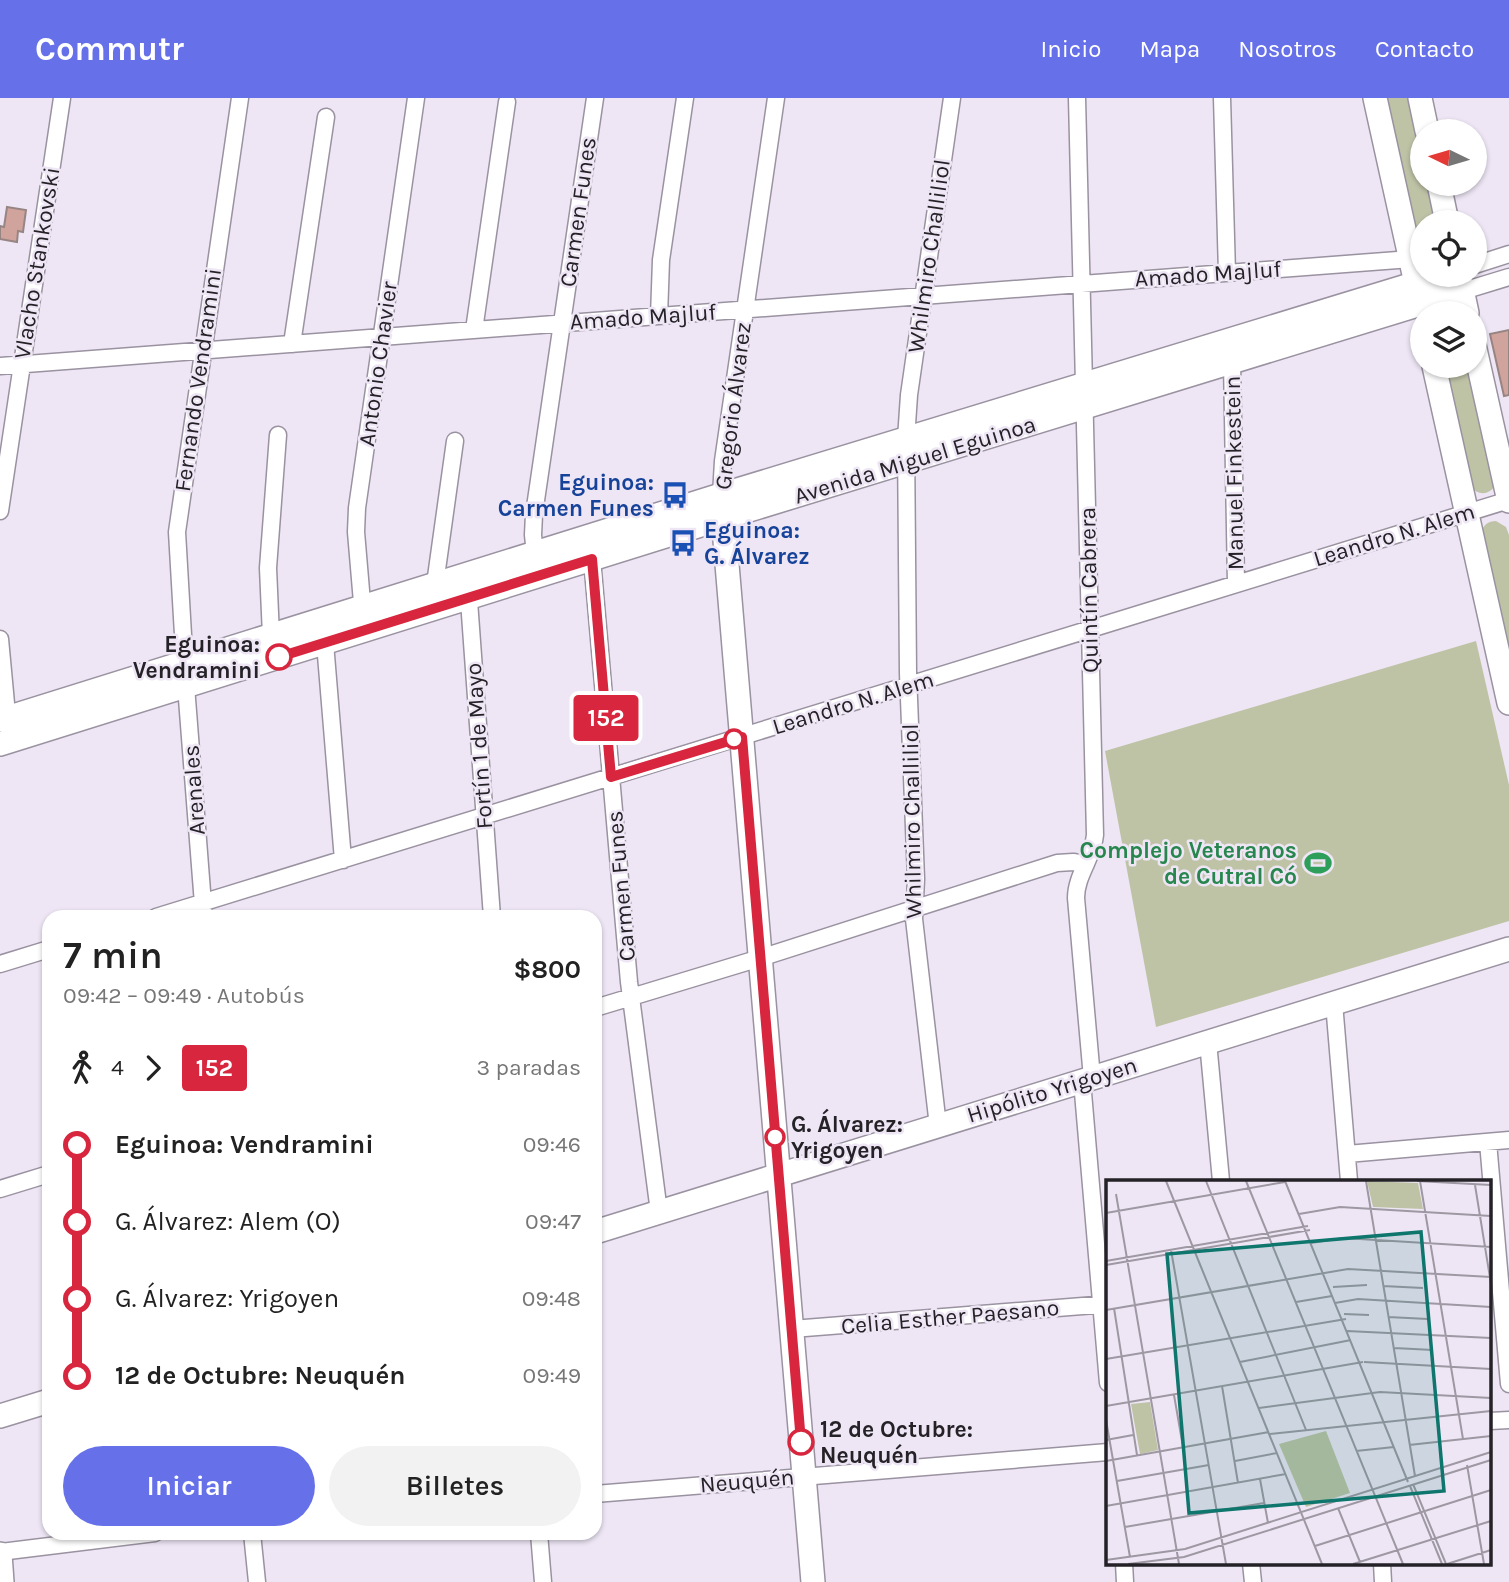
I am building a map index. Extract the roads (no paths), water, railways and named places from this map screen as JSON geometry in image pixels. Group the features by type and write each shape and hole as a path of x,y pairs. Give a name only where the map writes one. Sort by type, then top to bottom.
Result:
{"main road":[{"path":"1375,98 1410,255"},
{"path":"1420,98 1424,119"},
{"name":"Avenida Miguel Eguinoa","path":"5,743 1232,362 1420,300 1432,287"},
{"name":"Avenida Miguel Eguinoa","path":"4,719 1084,384 1420,300 1463,293"},
{"path":"1437,378 1509,703"},
{"path":"1482,378 1509,500"},
{"name":"Gregorio Álvarez","path":"721,495 813,1582"},
{"name":"Hipólito Yrigoyen","path":"602,1230 1509,949"},
{"path":"0,1416 42,1403"},
{"path":"0,1553 2,1582"}],"street":[{"name":"Vlacho Stankovski","path":"0,510 62,98"},
{"name":"Fernando Vendramini","path":"185,662 177,522 240,98"},
{"name":"Antonio Chavier","path":"364,631 356,532 357,508 416,98"},
{"name":"Carmen Funes","path":"537,576 533,521 595,98"},
{"path":"659,316 661,260 685,98"},
{"name":"Gregorio Álvarez","path":"721,495 723,461 776,98"},
{"name":"Whilmiro Challiliol","path":"938,1126 915,932 916,879 908,685 906,439 909,395 952,98"},
{"name":"Quintín Cabrera","path":"1077,98 1095,835 1076,887 1076,898 1106,1330"},
{"path":"1222,98 1227,273"},
{"path":"474,330 507,102"},
{"path":"292,344 326,117"},
{"path":"1487,261 1509,254"},
{"name":"Amado Majluf","path":"0,366 1410,259"},
{"name":"Avenida Miguel Eguinoa","path":"1463,293 1509,277"},
{"name":"Manuel Finkestein","path":"1232,362 1236,584"},
{"path":"271,636 268,557 278,435"},
{"path":"435,584 455,441"},
{"name":"Leandro N. Alem","path":"204,910 343,860 1509,500"},
{"name":"Carmen Funes","path":"592,559 631,997 659,1212"},
{"name":"Fortín 1 de Mayo","path":"467,575 492,910"},
{"path":"0,639 5,743"},
{"path":"325,643 343,860"},
{"name":"Arenales","path":"185,662 204,910"},
{"path":"602,1006 1057,863 1086,864"},
{"path":"0,964 42,951"},
{"path":"1334,1003 1349,1180"},
{"path":"1208,1042 1221,1180"},
{"path":"1347,1154 1509,1140"},
{"path":"1488,1142 1491,1180"},
{"path":"0,1189 42,1176"},
{"path":"1492,1188 1509,1384"},
{"name":"Celia Esther Paesano","path":"792,1329 1105,1304"},
{"name":"Neuquén","path":"602,1493 1106,1452"},
{"path":"0,1553 101,1540"},
{"path":"254,1540 257,1582"},
{"path":"540,1540 543,1582"},
{"path":"1124,1564 1125,1582"},
{"path":"1251,1564 1253,1582"},
{"path":"1382,1564 1383,1582"}],"place":[{"name":"Eguinoa: Carmen Funes","path":"675,495"},
{"name":"Eguinoa: G. Álvarez","path":"683,543"},
{"name":"Eguinoa: Vendramini","path":"279,657"},
{"name":"Complejo Veteranos de Cutral Có","path":"1318,863"},
{"name":"G. Álvarez: Yrigoyen","path":"775,1137"},
{"name":"12 de Octubre: Neuquén","path":"801,1442"}]}
